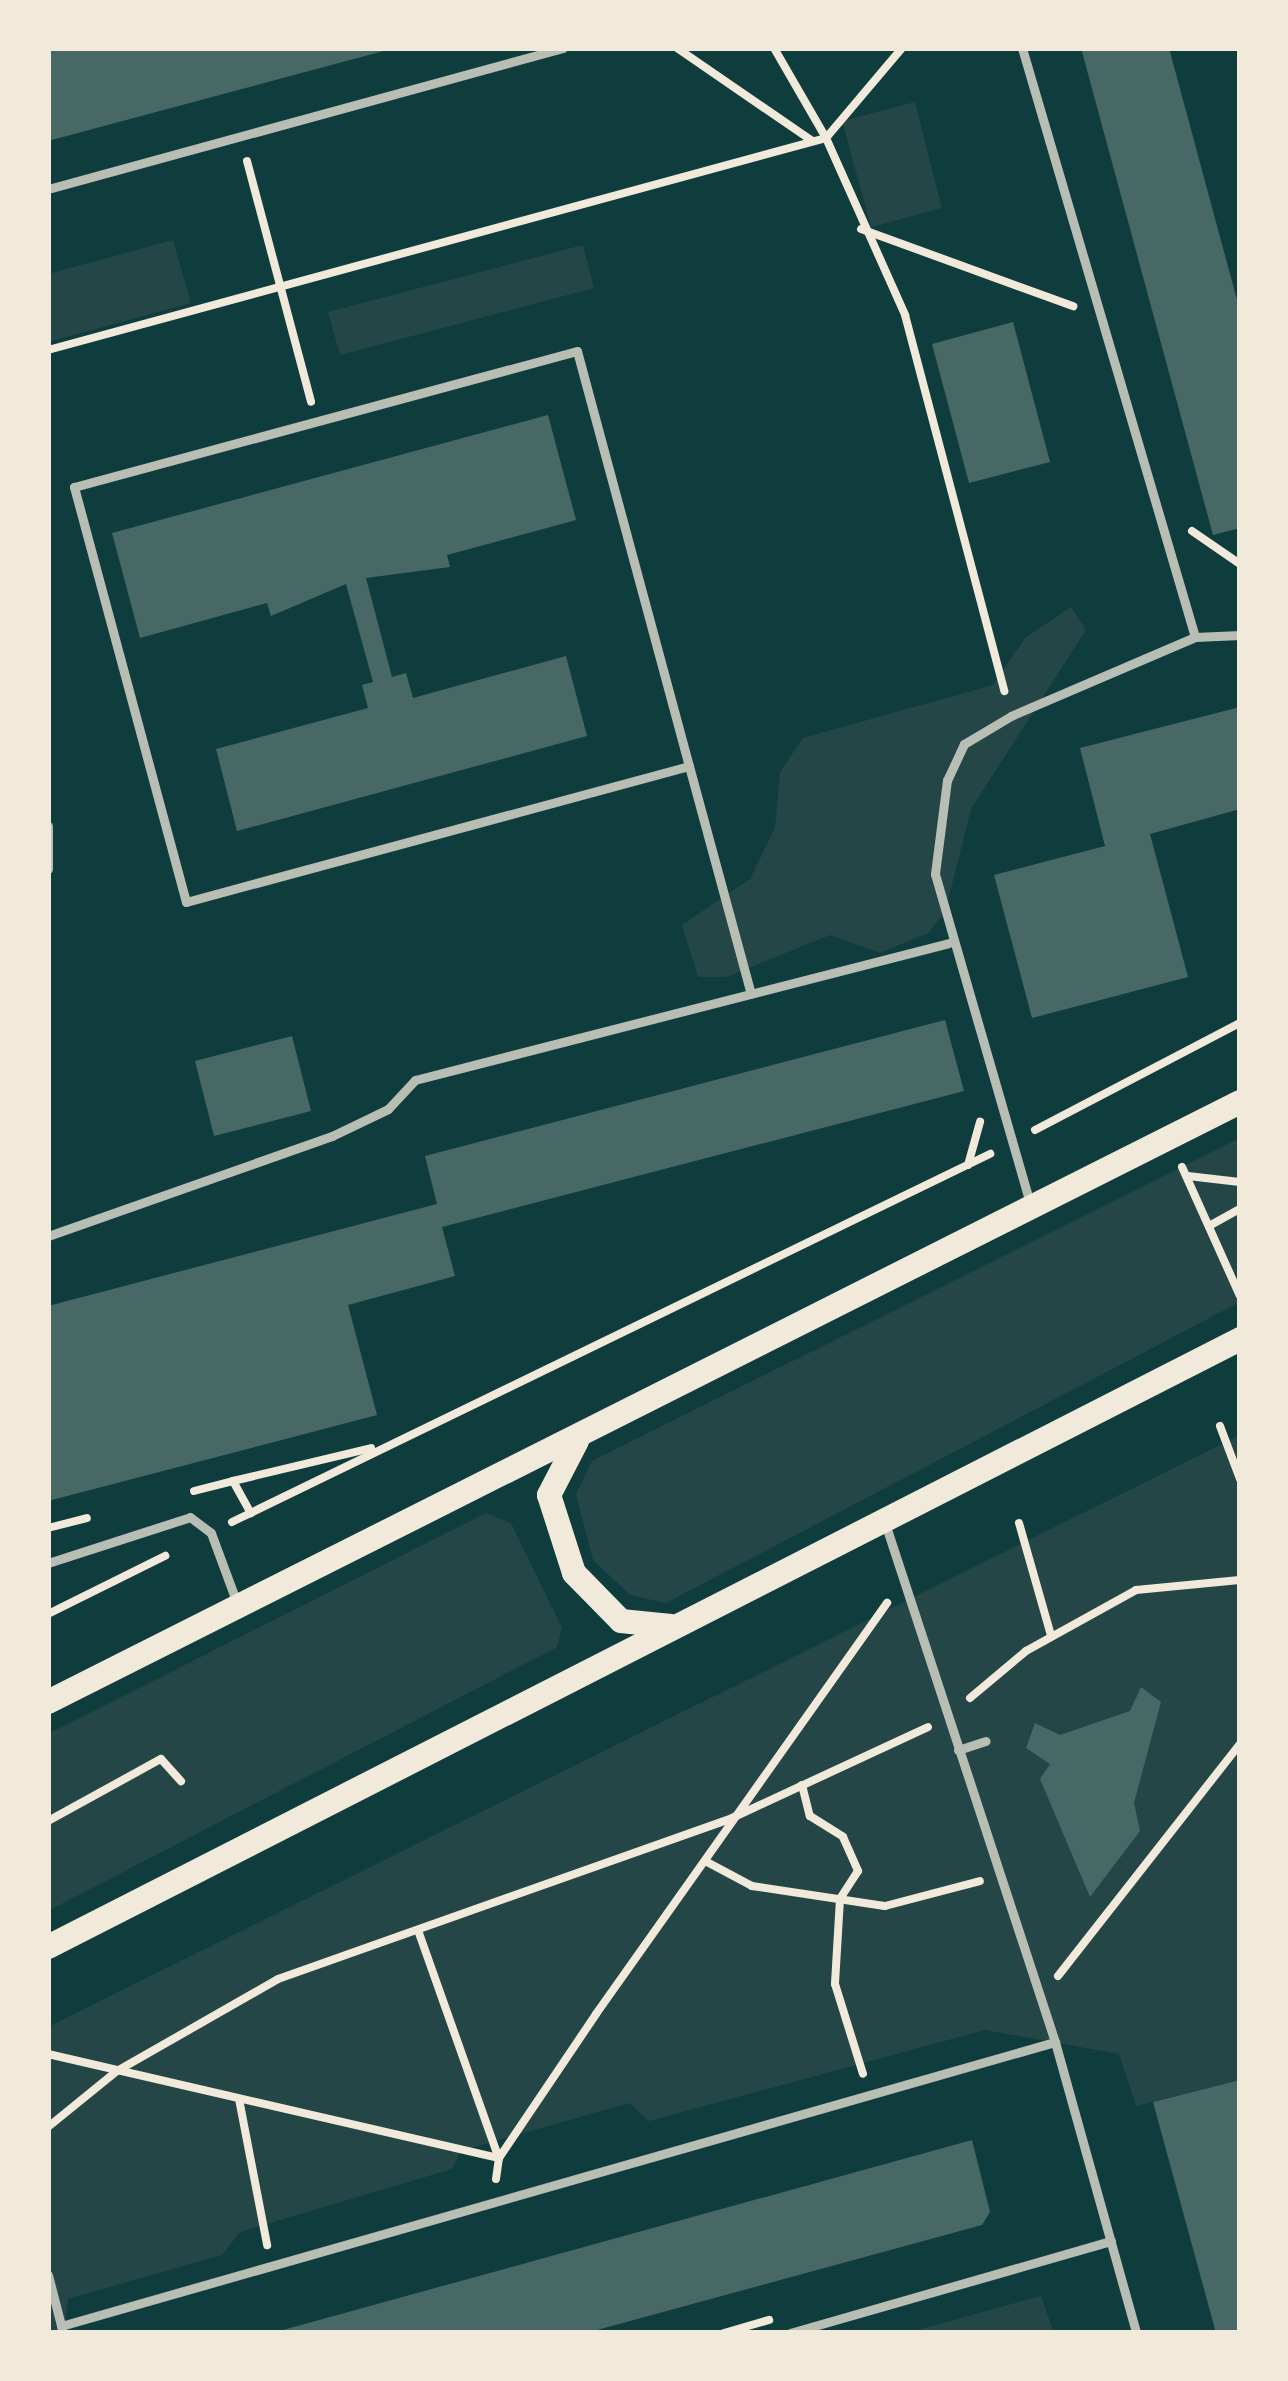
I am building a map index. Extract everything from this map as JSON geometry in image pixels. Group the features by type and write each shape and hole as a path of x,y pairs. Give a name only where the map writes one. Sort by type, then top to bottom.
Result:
{"main road":[{"path":"48,1702 1240,1102"},
{"path":"48,1946 1240,1339"},
{"path":"587,1430 559,1460 549,1495 574,1573 621,1621 686,1624"}],"lane":[{"path":"48,189 563,48"},
{"path":"1022,48 1195,638"},
{"path":"689,766 186,902 74,487 577,351 751,994"},
{"path":"1032,1208 1007,1145 935,874 947,780 964,744 1010,716 1195,638 1240,635"},
{"path":"48,826 48,869"},
{"path":"48,1236 332,1136 388,1109 416,1080 950,943"},
{"path":"48,1563 190,1516 211,1533 238,1606"},
{"path":"885,1523 1035,2006 1055,2042 1136,2333"},
{"path":"958,1750 986,1741"},
{"path":"48,2275 62,2330 1055,2042"},
{"path":"790,2333 1111,2241"}],"path":[{"path":"677,48 812,141"},
{"path":"774,48 826,138 860,229 905,315 1010,716"},
{"path":"48,350 826,138 902,48"},
{"path":"241,136 316,422"},
{"path":"860,229 1100,316"},
{"path":"1156,506 1240,564"},
{"path":"48,1614 1007,1145 1240,1023"},
{"path":"1239,1288 1185,1171 1240,1182"},
{"path":"1209,1226 1240,1209"},
{"path":"1220,1426 1240,1479"},
{"path":"232,1481 388,1444"},
{"path":"1019,1523 1051,1635"},
{"path":"499,2158 707,1862 732,1818 904,1579"},
{"path":"48,2127 117,2071 278,1979 419,1933 732,1818 947,1718 1051,1635 1136,1590 1240,1580"},
{"path":"1035,2006 1240,1744"},
{"path":"48,1821 161,1759 181,1781"},
{"path":"802,1785 810,1816 843,1838 857,1871 840,1899 836,1984 869,2095"},
{"path":"707,1862 752,1886 885,1906 998,1876"},
{"path":"419,1933 499,2158 494,2203"},
{"path":"48,2054 499,2158"},
{"path":"239,2099 271,2266"}],"shaded area":[{"path":"915,102 942,208 871,227 842,121"},
{"path":"173,240 191,303 48,342 48,274"},
{"path":"583,245 594,288 340,355 328,312"},
{"path":"1071,607 1086,630 971,809 945,912 928,933 880,953 830,935 726,977 698,977 682,925 750,879 775,828 780,772 803,738 993,685 1025,638"},
{"path":"1240,1138 1240,1302 666,1603 630,1595 593,1560 576,1494 592,1461"},
{"path":"1240,1435 1240,2080 1136,2106 1119,2054 985,2030 649,2121 629,2103 461,2151 452,2169 240,2232 222,2255 68,2299 64,2333 48,2333 48,2027"},
{"path":"486,1513 511,1523 562,1628 557,1647 48,1911 48,1734"},
{"path":"1041,2296 1054,2333 906,2333"}],"building":[{"path":"48,48 391,48 391,49 48,141"},
{"path":"1081,48 1169,48 1240,311 1240,528 1213,535"},
{"path":"1013,322 1050,462 969,483 932,344"},
{"path":"548,415 576,520 447,555 450,567 366,578 392,677 406,673 413,698 566,656 587,736 237,831 216,749 368,708 362,685 373,682 346,584 271,616 267,603 140,638 112,533"},
{"path":"1240,707 1240,809 1150,834 1188,977 1032,1018 994,875 1105,846 1080,748"},
{"path":"945,1020 964,1091 442,1227 455,1276 348,1305 377,1415 48,1501 48,1306 437,1204 425,1156"},
{"path":"292,1036 311,1111 214,1136 195,1061"},
{"path":"1141,1687 1161,1702 1134,1803 1140,1831 1090,1897 1040,1779 1050,1764 1026,1748 1035,1723 1060,1735 1130,1711"},
{"path":"1240,2080 1240,2333 1216,2333 1153,2102"},
{"path":"972,2140 990,2212 982,2225 586,2333 272,2333"}]}
